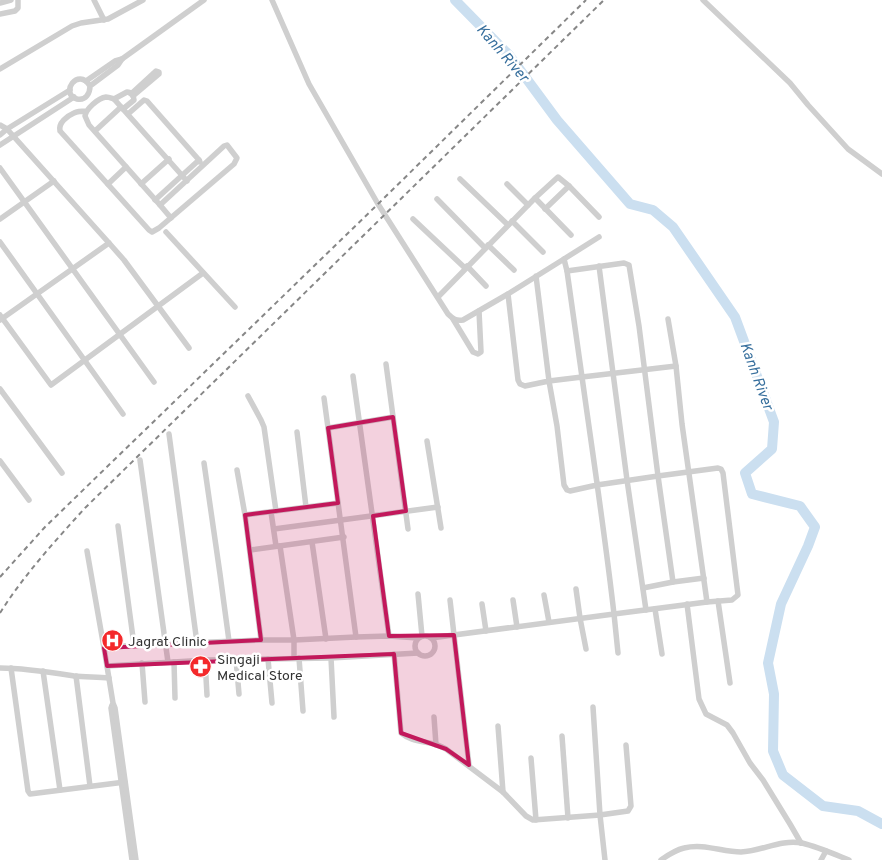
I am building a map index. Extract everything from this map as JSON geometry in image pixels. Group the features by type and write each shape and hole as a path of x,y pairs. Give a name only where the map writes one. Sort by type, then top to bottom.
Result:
{"street":[{"path":"0,3 11,0"},
{"path":"0,14 15,12 18,8 18,0"},
{"path":"94,0 104,20"},
{"path":"128,0 131,6"},
{"path":"0,69 72,26 108,19 143,0"},
{"path":"88,86 118,66 122,59 204,0"},
{"path":"272,0 309,84 378,204 476,354 481,352 479,311"},
{"path":"703,0 790,83 848,149 882,174"},
{"path":"88,86 88,95 83,98 78,99 70,93 70,86 74,81 80,79 88,86 101,99"},
{"path":"132,95 149,80"},
{"path":"0,135 70,90"},
{"path":"94,131 134,100 128,92 114,99"},
{"path":"0,145 74,97"},
{"path":"160,205 201,163 225,146 227,145 237,158 234,164 152,232 60,131 59,128 62,122 73,113 87,110 101,99 106,97 114,99 185,178"},
{"path":"83,98 87,110 86,120 94,131 171,218"},
{"path":"128,114 144,100 147,101 201,163"},
{"path":"0,125 14,136 124,260 188,348"},
{"path":"141,184 168,159"},
{"path":"108,184 126,167"},
{"path":"0,168 154,382"},
{"path":"438,297 558,177 599,217"},
{"path":"155,200 185,178"},
{"path":"460,179 543,252"},
{"path":"0,219 54,181"},
{"path":"507,184 528,205"},
{"path":"545,209 569,186"},
{"path":"535,198 571,235"},
{"path":"437,199 514,270"},
{"path":"413,219 486,286"},
{"path":"166,232 235,307"},
{"path":"453,319 463,320 599,237"},
{"path":"0,242 124,414"},
{"path":"108,243 1,318 51,385 204,273"},
{"path":"564,259 597,485 618,653"},
{"path":"567,271 624,263 629,265 639,326 643,370 673,582"},
{"path":"599,266 646,610"},
{"path":"104,648 134,645 356,637 426,636 431,638 687,604 732,600 738,595 722,471 718,468 567,490 564,485 536,276"},
{"path":"508,294 520,384 525,386 549,381 676,366"},
{"path":"668,319 708,602"},
{"path":"386,364 408,529"},
{"path":"353,376 389,636"},
{"path":"0,389 62,473"},
{"path":"248,396 264,427 274,512 274,529 297,658 303,711"},
{"path":"324,398 342,520 356,637"},
{"path":"328,428 393,417"},
{"path":"296,432 306,507"},
{"path":"169,434 197,643"},
{"path":"427,441 441,528"},
{"path":"140,460 175,698"},
{"path":"0,461 29,500"},
{"path":"204,463 229,641"},
{"path":"237,470 250,550 260,640"},
{"path":"245,515 338,503"},
{"path":"274,529 438,508"},
{"path":"118,526 134,645"},
{"path":"250,550 344,537"},
{"path":"312,542 326,639"},
{"path":"87,552 115,708 132,860"},
{"path":"643,588 704,578"},
{"path":"576,588 586,649"},
{"path":"418,594 420,637 415,646 418,653"},
{"path":"544,595 549,622"},
{"path":"450,600 469,765"},
{"path":"514,600 517,627"},
{"path":"718,601 730,683"},
{"path":"482,604 486,631"},
{"path":"687,604 699,699 703,709 706,714 727,725 733,733 801,843"},
{"path":"655,609 662,654"},
{"path":"107,666 205,660 331,658 418,653 425,656 433,650 434,644 431,638"},
{"path":"394,654 401,733 404,736 436,744 446,749 503,792 530,819 568,818 628,811 631,806 626,745"},
{"path":"331,658 334,717"},
{"path":"236,659 239,694"},
{"path":"268,659 272,703"},
{"path":"205,660 207,695"},
{"path":"142,664 145,702"},
{"path":"0,668 109,678"},
{"path":"11,668 28,791 30,794 123,782"},
{"path":"43,671 60,790"},
{"path":"76,676 90,786"},
{"path":"593,708 605,860"},
{"path":"434,717 436,744"},
{"path":"498,726 503,792"},
{"path":"562,736 568,818"},
{"path":"531,758 536,820"},
{"path":"123,782 136,860"},
{"path":"663,859 674,851 693,846 739,852 752,851 787,842 801,843 849,860"},
{"path":"821,860 826,851"}],"highlighted area":[{"path":"393,417 406,511 373,516 389,636 454,635 469,765 446,749 401,733 394,654 107,666 104,648 261,640 245,515 338,503 328,428"}],"waterway":[{"name":"Kanh River","path":"455,0 509,55 557,120 630,204 653,210 673,227 735,317 774,422 772,449 745,473 752,494 800,506 815,527 781,604 768,663 774,694 773,751 783,775 823,806 858,811 882,824"}],"railway":[{"path":"0,577 45,527 586,0"},
{"path":"0,613 51,546 85,508 604,0"}],"place":[{"name":"Jagrat Clinic","path":"112,641"},
{"name":"Singaji Medical Store","path":"201,667"}]}
